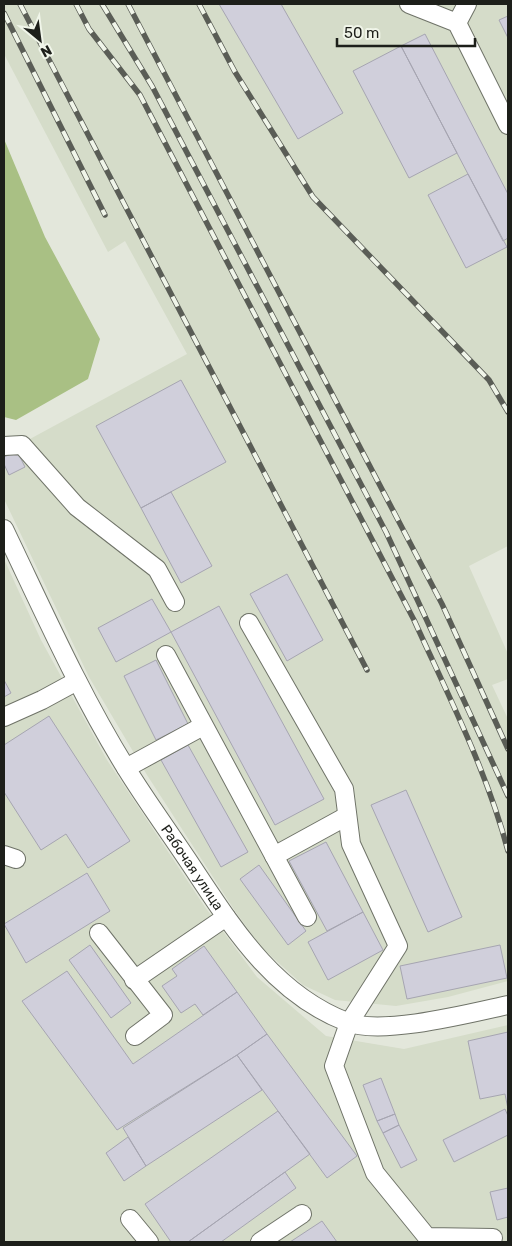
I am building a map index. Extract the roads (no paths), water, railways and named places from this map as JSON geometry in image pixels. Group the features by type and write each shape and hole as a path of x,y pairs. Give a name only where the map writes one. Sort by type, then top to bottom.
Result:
{"street":[{"path":"409,4 458,23 508,125"},
{"path":"458,23 467,4"},
{"path":"4,446 22,445 76,507 157,569 175,602"},
{"name":"Рабочая улица","path":"4,529 77,681 126,768 226,917 268,970 292,991 323,1011 349,1023 371,1026 408,1023 508,1005"},
{"path":"249,623 344,789 351,844 398,946 349,1023 334,1066 375,1173 427,1237 493,1238"},
{"path":"166,655 307,917"},
{"path":"4,717 42,700 77,681"},
{"path":"126,768 203,726"},
{"path":"274,856 347,816"},
{"path":"134,980 226,917"},
{"path":"99,933 163,1015 136,1036"},
{"path":"260,1242 302,1214"},
{"path":"130,1219 149,1242"}],"railway":[{"path":"20,4 367,670"},
{"path":"76,4 89,29 140,95 414,620 478,763 508,851"},
{"path":"102,4 152,86 386,532 508,796"},
{"path":"128,4 442,604 508,749"},
{"path":"199,4 235,72 313,197 489,380 508,412"},
{"path":"4,13 105,215"}]}
